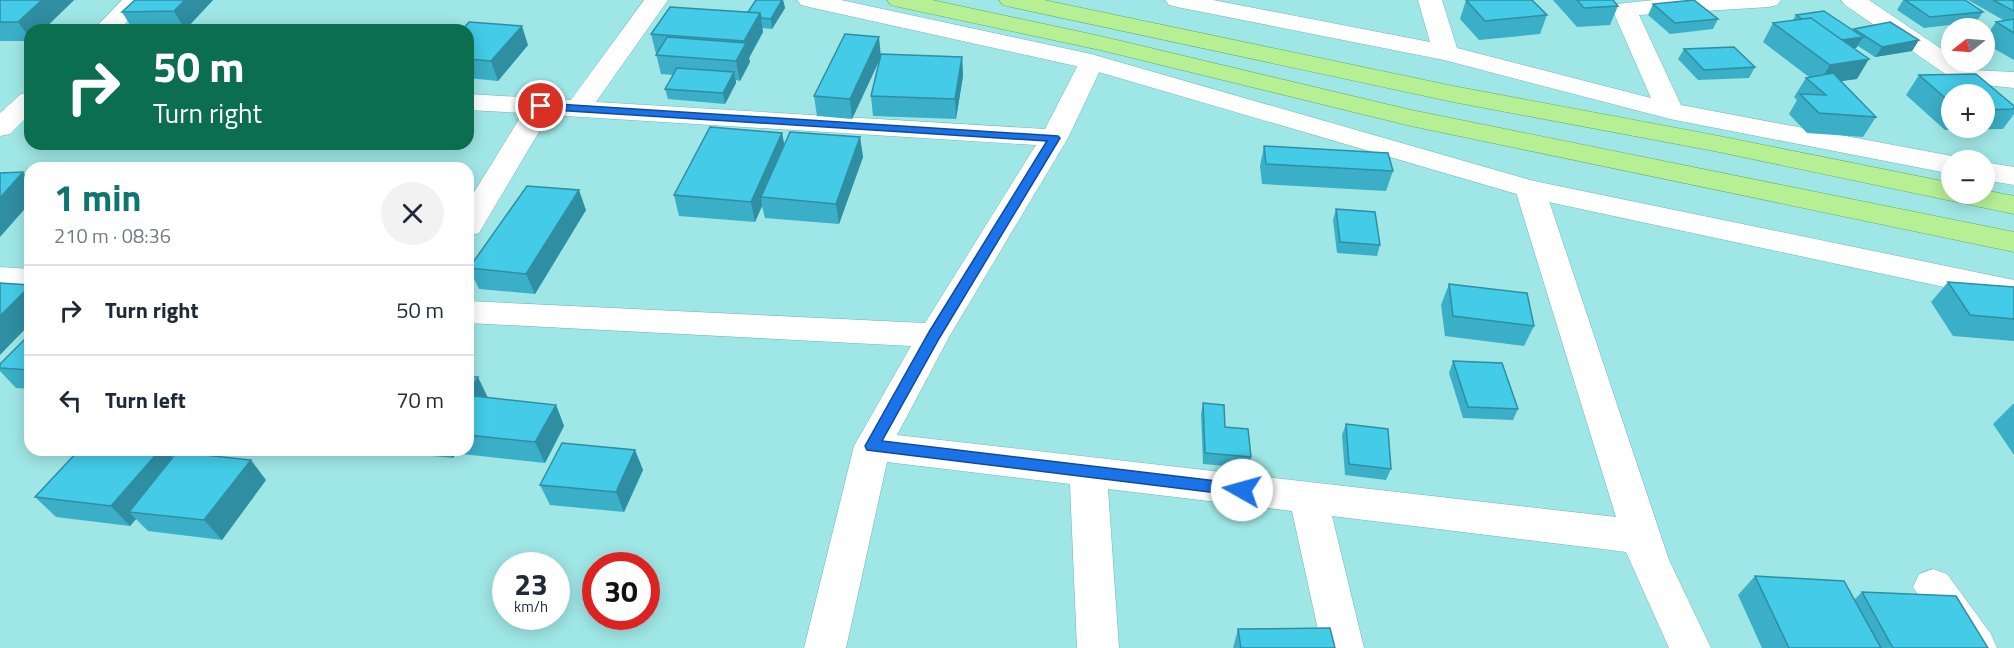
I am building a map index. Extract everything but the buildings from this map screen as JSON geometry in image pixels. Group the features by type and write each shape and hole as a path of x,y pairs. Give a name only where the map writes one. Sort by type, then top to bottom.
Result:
{"highway":[{"path":"899,0 1100,43 1411,118 2014,242"},
{"path":"1011,0 1453,94 1714,143 1941,190"},
{"path":"1995,201 2014,205"}],"street":[{"path":"111,24 136,0"},
{"path":"578,109 656,0"},
{"path":"809,0 1091,62 1530,189 2014,291"},
{"path":"1178,0 1446,54 1670,111 1941,163"},
{"path":"1431,0 1446,54"},
{"path":"1670,111 1622,4 1769,0"},
{"path":"1853,0 1966,77 2014,80"},
{"path":"825,648 872,446 934,335 1054,138 1091,62"},
{"path":"474,102 1054,138"},
{"path":"474,216 541,106"},
{"path":"0,128 20,108"},
{"path":"1995,173 2014,176"},
{"path":"1530,189 1649,560 1690,648"},
{"path":"0,278 24,280"},
{"path":"474,312 934,335"},
{"path":"872,446 1642,537"},
{"path":"1088,471 1098,648"},
{"path":"1308,498 1343,648"},
{"path":"1933,587 1976,648"}],"route":[{"path":"541,106 1054,138 934,335 872,446 1242,490"}]}
